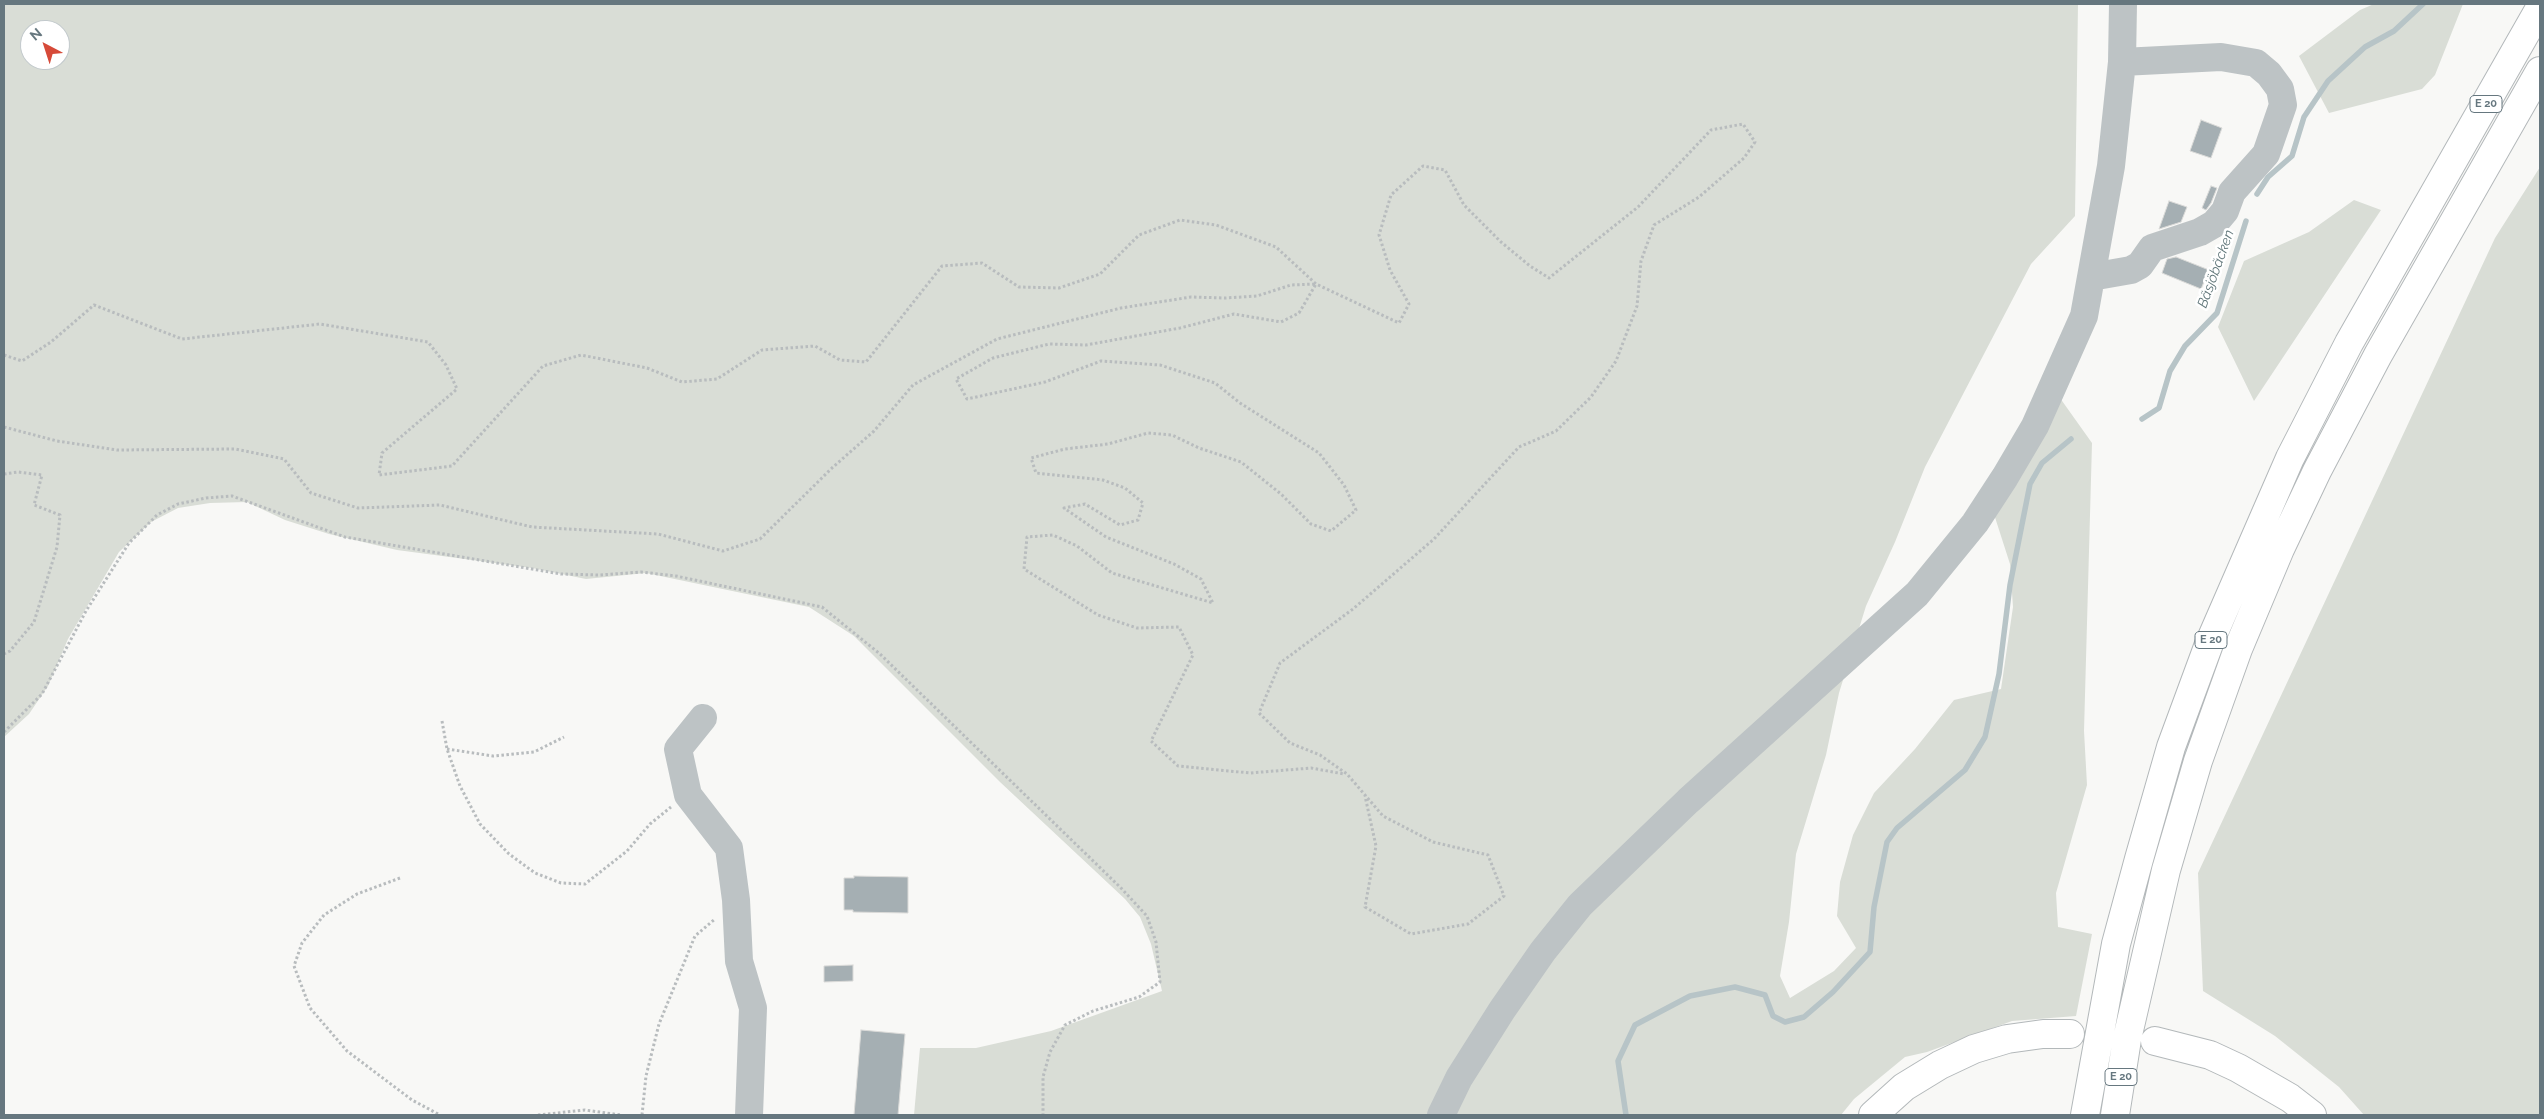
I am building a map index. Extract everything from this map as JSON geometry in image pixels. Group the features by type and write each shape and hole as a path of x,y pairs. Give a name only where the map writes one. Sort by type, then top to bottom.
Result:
{"highway":[{"name":"E 20","path":"2085,1115 2097,1038 2121,925 2171,747 2209,644 2290,458 2349,343 2540,8"},
{"name":"E 20","path":"2115,1115 2127,1040 2166,870 2198,761 2238,649 2280,549 2316,471 2378,355 2540,71"},
{"path":"1873,1115 1904,1087 1940,1065 1974,1049 2007,1039 2043,1034 2070,1034"},
{"path":"2127,1040 2129,1115"},
{"path":"2155,1041 2210,1056 2238,1068 2290,1098 2312,1115"}],"street":[{"path":"1441,1115 1459,1078 1502,1010 1580,905 1688,801 1885,625 1917,594 1960,544 1975,523 2035,426 2084,316 2111,166 2122,62 2123,4"},
{"path":"2091,276 2131,270 2140,264 2152,248 2200,232 2214,224 2225,211 2232,192 2266,154 2283,105 2280,88 2256,62 2221,57 2122,62"},
{"path":"703,718 678,749 688,795 728,848 736,900 739,961 753,1008 749,1115"}],"path":[{"path":"4,355 22,361 51,342 94,305 182,339 320,324 428,342 446,365 457,389 382,453 379,475 452,466 543,366 581,355 647,368 682,382 718,379 762,350 815,346 840,360 866,362 942,266 982,263 1019,287 1059,288 1100,274 1139,235 1180,220 1216,225 1276,247 1316,284 1399,323 1409,304 1390,270 1379,235 1391,195 1423,166 1445,170 1464,205 1501,242 1530,266 1549,278 1638,206 1711,130 1742,124 1755,142 1744,158 1698,197 1654,225 1640,261 1638,306 1616,361 1591,397 1556,431 1519,447 1434,539 1353,609 1280,663 1259,713 1290,743 1320,755 1347,774 1383,816 1433,842 1488,854 1504,896 1468,924 1411,934 1365,907 1376,846 1365,796"},
{"path":"4,427 57,441 117,450 235,449 284,459 311,493 358,508 440,505 532,527 658,534 723,551 760,539 832,468 874,431 913,385 997,339 1121,308 1191,297 1226,298 1257,296 1291,285 1316,284"},
{"path":"1316,284 1299,313 1281,322 1234,314 1180,328 1086,345 1049,344 993,358 956,379 967,399 1045,382 1101,361 1160,365 1215,383 1240,403 1319,453 1344,485 1356,510 1331,531 1311,524 1281,494 1241,462 1199,448 1172,435 1148,433 1108,444 1065,449 1031,458 1036,473 1103,480 1125,488 1144,503 1138,520 1120,525 1085,504 1064,508 1106,537 1174,564 1201,579 1214,602 1112,573 1077,546 1053,535 1027,537 1024,569 1098,615 1137,628 1179,627 1193,655 1150,741 1178,766 1250,773 1311,768 1347,774"},
{"path":"4,474 18,472 42,474 34,505 60,515 57,547 34,622 10,651 4,654"},
{"path":"4,732 42,694 86,611 129,543 157,515 178,504 206,498 232,496 345,538 561,574 600,575 640,572 676,576 822,607 880,654 1121,888 1147,916 1156,942 1160,982 1139,997 1093,1011 1065,1026 1050,1052 1043,1077 1043,1115"},
{"path":"442,721 446,749 460,786 480,824 509,854 534,873 561,883 585,884 627,851 650,824 688,795"},
{"path":"446,749 493,756 534,752 564,737"},
{"path":"400,878 357,894 324,915 302,943 294,966 310,1008 347,1050 412,1100 440,1115"},
{"path":"642,1115 646,1076 659,1024 694,936 736,900"},
{"path":"538,1115 585,1110 622,1115"}],"shaded area":[{"path":"4,4 2078,4 2075,216 2031,264 1925,467 1895,542 1866,606 1839,693 1826,755 1796,854 1789,922 1780,976 1790,998 1834,971 1856,948 1837,916 1840,882 1853,835 1874,793 1915,749 1954,700 2001,689 2013,607 2010,564 1992,508 2055,391 2092,443 2084,731 2087,785 2056,893 2058,927 2092,934 2076,1016 2012,1021 1927,1052 1905,1057 1854,1099 1841,1115 914,1115 920,1048 976,1048 1051,1031 1162,991 1151,944 1140,917 1125,899 1000,782 854,636 809,607 646,573 586,579 532,568 397,550 329,534 285,520 247,502 210,503 178,508 151,522 119,552 68,639 48,686 29,714 4,737"},
{"path":"2374,4 2463,4 2435,75 2422,89 2329,113 2299,56 2360,10"},
{"path":"2540,167 2540,1115 2364,1115 2339,1087 2275,1036 2203,991 2198,873 2495,238"},
{"path":"2354,200 2381,210 2254,401 2218,327 2244,261 2309,232"}],"building":[{"path":"2201,120 2222,128 2211,158 2190,151"},
{"path":"2211,186 2217,188 2206,210 2202,208"},
{"path":"2169,201 2187,207 2181,222 2159,229"},
{"path":"2176,257 2209,270 2201,289 2162,273 2167,259"},
{"path":"854,876 908,877 908,913 853,912 853,910 844,910 844,878 854,878"},
{"path":"853,965 853,981 824,982 824,966"},
{"path":"861,1030 905,1034 898,1115 854,1115"}],"waterway":[{"name":"Bäsjöbäcken","path":"2257,194 2268,177 2292,156 2304,117 2328,81 2365,47 2394,31 2423,4"},
{"name":"Bäsjöbäcken","path":"2142,419 2159,408 2170,371 2185,346 2217,313 2246,221"},
{"path":"1626,1115 1618,1061 1635,1025 1690,996 1735,987 1765,995 1773,1016 1785,1022 1804,1017 1833,992 1870,952 1874,907 1887,842 1897,828 1965,770 1985,737 1999,674 2010,585 2030,484 2042,463 2071,439"}]}
